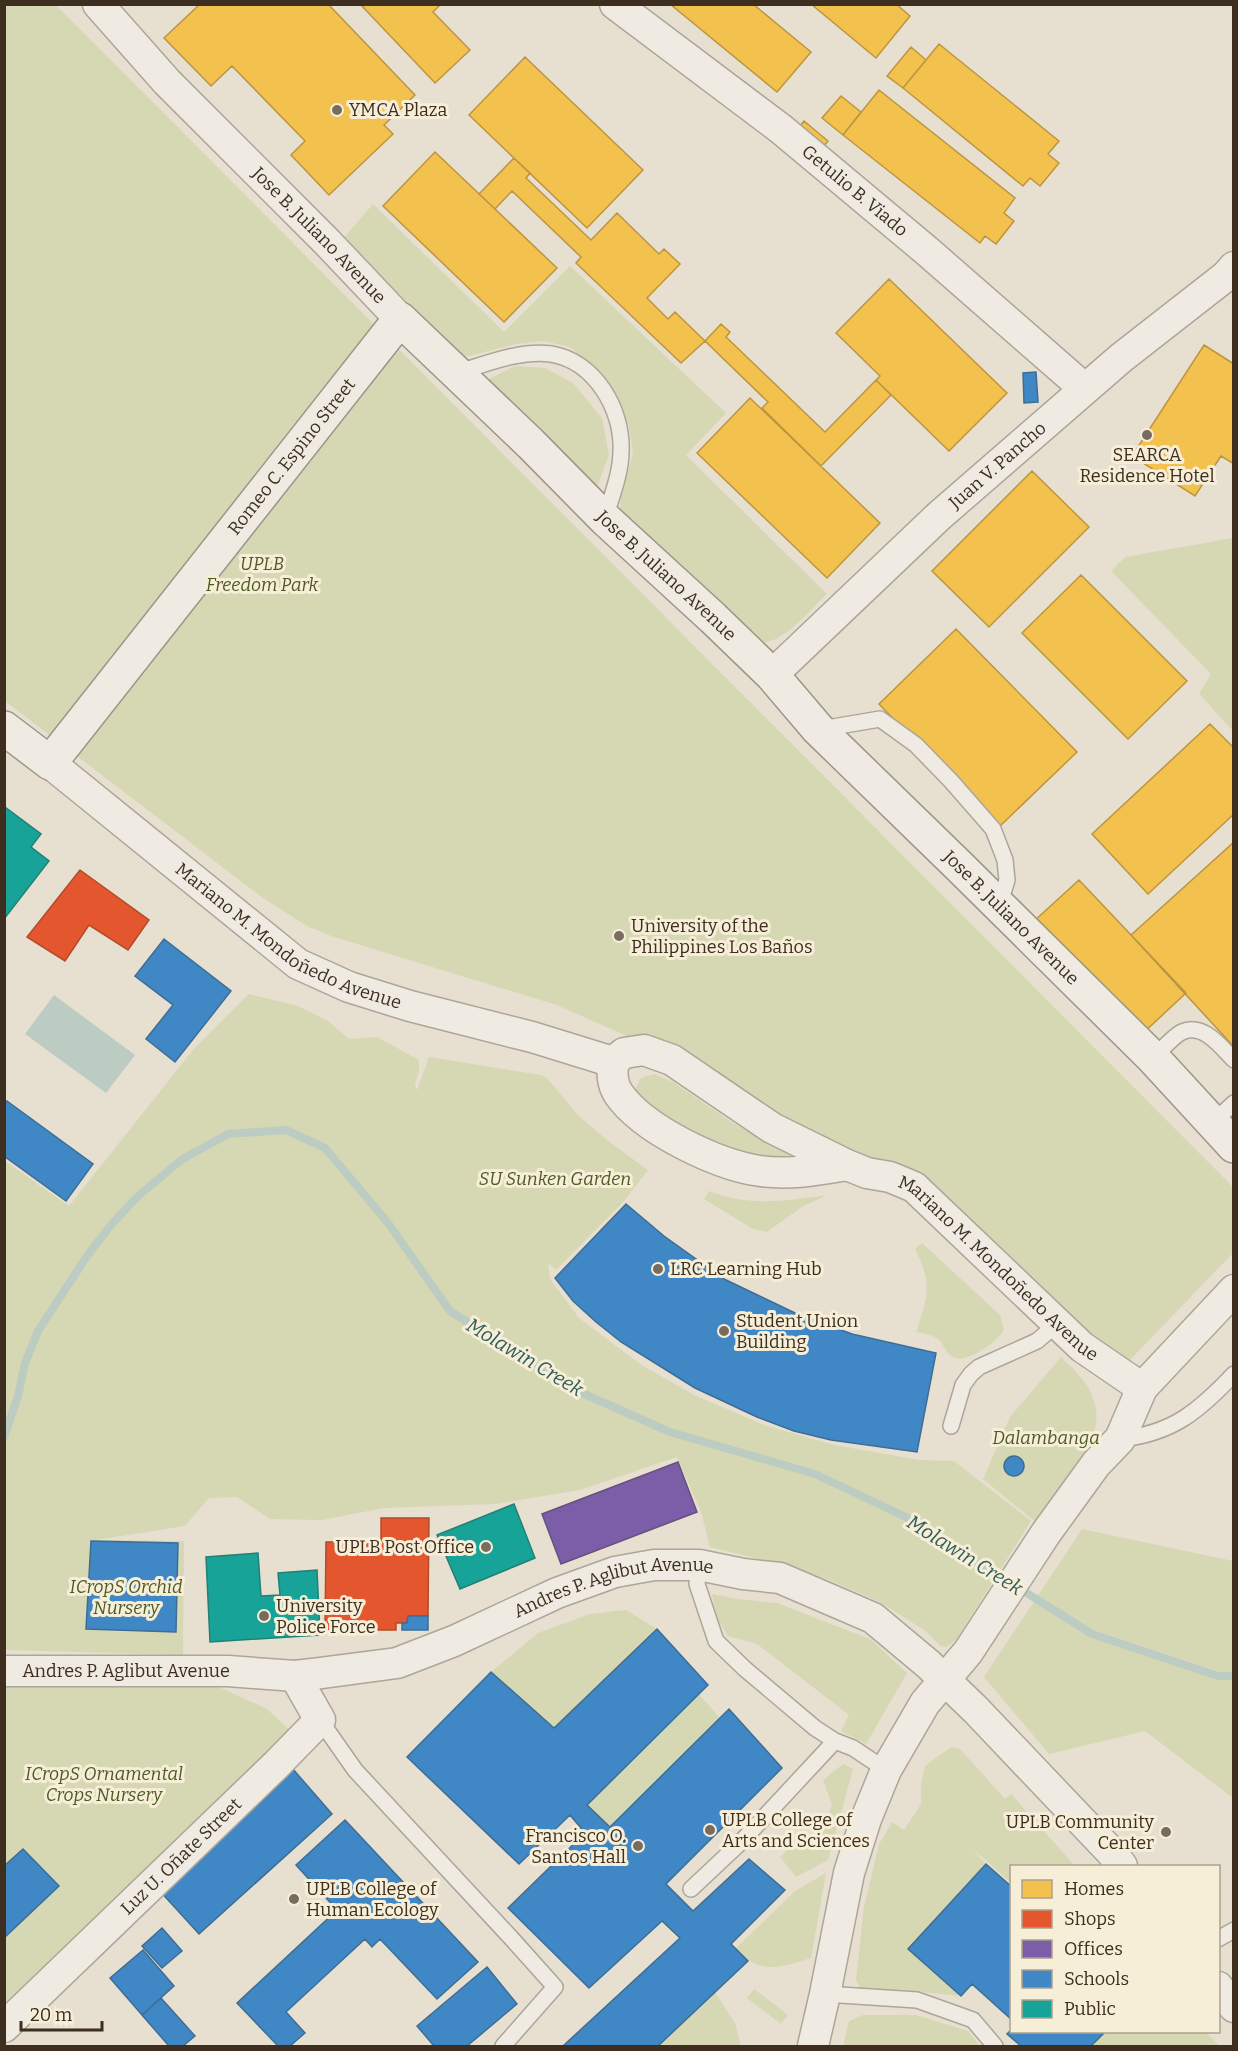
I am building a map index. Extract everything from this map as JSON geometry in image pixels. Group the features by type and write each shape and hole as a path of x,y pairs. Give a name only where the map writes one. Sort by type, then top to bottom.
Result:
{"street":[{"name":"Jose B. Juliano Avenue","path":"98,4 167,82 400,319 531,444 605,519 714,618 772,675 818,729 1153,1058 1226,1124"},
{"name":"Getulio B. Viado","path":"615,4 781,129 927,251 1085,389"},
{"name":"Juan V. Pancho","path":"772,675 939,516 1085,389 1155,330 1226,276 1233,267"},
{"name":"Romeo C. Espino Street","path":"50,763 400,319"},
{"name":"Mariano M. Mondoñedo Avenue","path":"4,728 298,964 349,987 410,1006 532,1036 613,1062"},
{"name":"Mariano M. Mondoñedo Avenue","path":"847,1165 793,1172 760,1171 743,1168 679,1143 635,1112 618,1092 612,1078 613,1062 624,1053 644,1050 672,1060 772,1128 847,1165 867,1173 890,1177 914,1187 1083,1347 1142,1388"},
{"path":"813,2046 849,1873 866,1819 886,1770 925,1703 968,1652 1046,1533 1096,1464 1120,1440 1142,1388 1233,1290"},
{"name":"Andres P. Aglibut Avenue","path":"4,1671 228,1671 295,1676 397,1663 454,1641 557,1593 615,1572 654,1565 699,1565 743,1574 780,1578 873,1618 944,1680 1121,1865"},
{"path":"295,1676 320,1720"},
{"name":"Luz U. Oñate Street","path":"4,2027 320,1720"},
{"path":"1220,1990 1233,2007"}],"lane":[{"path":"456,373 506,358 530,354 551,354 568,359 586,370 605,393 618,424 620,435 620,466 605,519"},
{"path":"818,729 880,719 916,745 993,829 1005,860 1007,880 999,906"},
{"path":"1153,1058 1182,1032 1196,1030 1208,1035 1233,1060"},
{"path":"951,1426 963,1385 971,1374 979,1367 1037,1341 1058,1323"},
{"path":"1120,1440 1149,1434 1190,1416 1207,1402 1233,1374"},
{"path":"699,1565 697,1584 716,1641 745,1670 815,1728 835,1741 853,1748 886,1770"},
{"path":"320,1720 355,1770 555,1987 503,2046"},
{"path":"691,1889 741,1842 835,1741"},
{"path":"1220,1938 1233,1930"},
{"path":"825,1994 917,2000 974,2020 995,2046"}],"green space":[{"name":"UPLB Freedom Park","path":"4,5 56,5 1233,1187 1233,1253 1129,1361 1122,1365 911,1180 826,1154 665,1053 557,1005 331,936 307,926 263,898 5,701"},
{"path":"373,204 504,332 570,266 726,413 686,455 827,594 799,622 774,640 751,641 619,517 621,497 633,453 629,426 620,403 607,380 570,347 543,341 516,344 465,357 342,240"},
{"path":"515,366 545,368 573,383 602,418 609,455 595,492 485,381"},
{"path":"1234,538 1233,731 1199,694 1211,674 1111,571 1125,557"},
{"path":"249,994 298,1006 328,1021 349,1039 377,1037 419,1060 415,1085 417,1090 429,1057 541,1075 547,1078 578,1115 608,1141 648,1170 623,1202 556,1270 548,1263 550,1279 579,1318 640,1364 694,1395 764,1425 834,1445 920,1460 954,1461 1031,1521 956,1640 946,1647 941,1646 924,1630 880,1602 829,1580 784,1565 710,1547 701,1512 677,1457 580,1490 494,1504 384,1508 322,1520 270,1519 237,1497 209,1498 185,1526 96,1540 184,1541 183,1655 5,1650 5,1161 69,1206 193,1050"},
{"path":"654,1074 673,1082 733,1123 789,1154 793,1160 778,1165 685,1132 637,1098 635,1089 641,1078"},
{"path":"709,1191 753,1201 782,1201 827,1195 802,1207 767,1232 753,1229 704,1199"},
{"path":"922,1243 1000,1315 1004,1330 1001,1335 981,1351 966,1358 953,1357 937,1338 916,1332 927,1290 921,1261 915,1249"},
{"name":"Dalambanga","path":"1061,1357 1086,1384 1093,1397 1096,1421 1090,1443 1084,1454 1038,1524 983,1479 1010,1417"},
{"path":"1082,1529 1233,1561 1233,1798 1145,1731 1049,1754 984,1677"},
{"path":"712,1594 777,1603 870,1639 907,1673 866,1744 841,1731 849,1715 757,1644 728,1636 716,1617"},
{"path":"626,1610 657,1629 554,1728 491,1672 538,1633 590,1614"},
{"name":"ICropS Ornamental Crops Nursery","path":"106,1683 212,1684 267,1709 295,1735 5,2020 5,1687"},
{"path":"699,1694 720,1718 610,1827 587,1805"},
{"path":"951,1747 960,1749 1005,1799 1011,1794 1074,1865 1010,1865 1010,1882 972,1848 986,1864 908,1949 961,1996 901,1990 883,1994 861,1990 856,1980 864,1907 879,1844 892,1822 904,1830 921,1804 921,1784 925,1766"},
{"path":"843,1764 853,1769 828,1860 796,1877 780,1857 796,1842 814,1849 832,1805 823,1780"},
{"path":"826,1873 811,1958 780,1966 762,1966 735,1949 795,1891"},
{"path":"754,1989 788,2015 781,2024 747,1998"},
{"path":"715,1992 735,2023 741,2046 658,2046"},
{"path":"863,2015 916,2015 968,2031 980,2046 843,2046 849,2021"},
{"path":"1104,2033 1207,2033 1219,2046 1091,2046"}],"shaded area":[{"path":"54,995 135,1055 106,1093 25,1034"}],"building: Homes":[{"name":"YMCA Plaza","path":"200,4 328,4 415,95 384,125 393,134 329,195 291,155 305,141 232,66 211,86 164,38"},
{"path":"360,4 441,4 433,12 470,50 435,83"},
{"path":"670,4 753,4 811,52 777,92"},
{"path":"811,4 896,4 910,16 876,58"},
{"path":"939,44 1059,141 1048,154 1059,163 1040,186 1030,178 1023,186 903,88"},
{"path":"911,47 926,60 903,88 887,76"},
{"path":"525,57 643,170 587,228 469,115"},
{"path":"879,90 1015,198 1004,213 1014,221 996,244 985,236 980,243 843,135"},
{"path":"841,96 861,112 843,135 822,118"},
{"path":"804,121 828,141 817,154 793,134"},
{"path":"435,152 557,268 504,322 383,206"},
{"path":"514,158 530,173 526,178 591,240 617,213 659,254 664,249 680,264 647,298 668,319 675,312 705,341 681,363 576,263 581,257 512,191 495,209 479,194"},
{"path":"889,279 1007,393 949,451 876,380 880,376 836,333"},
{"path":"721,324 730,332 726,337 825,432 876,380 891,395 821,466 762,408 768,402 705,341"},
{"path":"1204,345 1234,364 1234,464 1221,456 1195,496 1132,456"},
{"path":"750,398 880,523 827,578 697,453"},
{"path":"1032,471 1089,527 989,627 932,571"},
{"path":"1081,575 1187,681 1128,739 1022,633"},
{"path":"956,629 1077,752 999,827 879,704"},
{"path":"1210,724 1234,748 1234,814 1148,894 1092,834"},
{"path":"1234,842 1234,1047 1131,935"},
{"path":"1079,880 1186,993 1140,1036 1033,922"}],"building: Shops":[{"path":"80,870 149,920 128,950 89,925 65,961 27,937"},
{"path":"381,1518 429,1518 428,1616 408,1616 407,1623 396,1623 396,1630 325,1630 326,1542 381,1542"}],"building: Offices":[{"path":"678,1462 697,1512 561,1564 542,1514"}],"building: Schools":[{"path":"1036,372 1038,402 1024,403 1023,373"},
{"path":"164,939 231,991 175,1062 146,1039 173,1005 135,976"},
{"path":"7,1101 93,1164 66,1201 4,1156 4,1104"},
{"name":"Student Union Building","path":"626,1204 664,1236 724,1279 795,1313 852,1334 936,1353 917,1452 831,1440 794,1431 757,1417 695,1388 621,1342 596,1322 573,1301 555,1278"},
{"path":"1014,1456 1021,1459 1024,1466 1021,1473 1014,1476 1007,1473 1004,1466 1007,1459"},
{"path":"91,1541 178,1543 176,1632 86,1629"},
{"path":"408,1616 428,1616 428,1630 402,1630 402,1623 407,1623"},
{"name":"Francisco O. Santos Hall","path":"657,1629 708,1685 587,1805 610,1827 729,1709 782,1768 666,1884 693,1911 749,1859 785,1890 731,1944 748,1961 658,2046 563,2046 680,1938 662,1921 589,1988 508,1908 585,1833 570,1815 519,1864 407,1757 491,1672 554,1728"},
{"path":"292,1768 332,1814 199,1934 159,1890"},
{"path":"345,1820 478,1962 437,1999 380,1939 372,1947 365,1939 286,2012 305,2033 290,2046 278,2046 237,2003 337,1910 296,1865"},
{"path":"23,1849 59,1886 4,1938 4,1866"},
{"path":"986,1864 1010,1885 1010,2018 972,1984 961,1996 908,1949"},
{"path":"162,1928 182,1951 162,1968 142,1946"},
{"path":"143,1950 174,1986 142,2015 110,1978"},
{"path":"487,1967 517,2004 467,2046 434,2046 417,2026"},
{"path":"161,1998 195,2036 183,2046 169,2046 142,2015"},
{"path":"1010,2031 1010,2033 1104,2033 1091,2046 1021,2046 1007,2034"}],"building: Public":[{"path":"5,807 41,834 31,847 49,861 4,919"},
{"name":"UPLB Post Office","path":"514,1504 535,1558 460,1589 437,1535"},
{"name":"University Police Force","path":"258,1553 261,1596 280,1595 278,1573 317,1570 320,1635 210,1642 206,1557"}],"waterway":[{"name":"Molawin Creek","path":"4,1437 18,1396 25,1363 38,1331 87,1256 110,1226 137,1197 181,1160 228,1134 286,1130 325,1148 388,1223 450,1311 573,1389 670,1432 815,1474 906,1517 1092,1634 1218,1676 1234,1676"}],"place":[{"name":"YMCA Plaza","path":"337,110"},
{"name":"SEARCA Residence Hotel","path":"1147,435"},
{"name":"University of the Philippines Los Baños","path":"619,936"},
{"name":"LRC Learning Hub","path":"658,1269"},
{"name":"Student Union Building","path":"724,1331"},
{"name":"UPLB Post Office","path":"486,1547"},
{"name":"University Police Force","path":"264,1616"},
{"name":"UPLB College of Arts and Sciences","path":"710,1830"},
{"name":"UPLB Community Center","path":"1166,1832"},
{"name":"Francisco O. Santos Hall","path":"638,1846"},
{"name":"UPLB College of Human Ecology","path":"294,1899"}],"park label":[{"name":"SU Sunken Garden","path":"555,1179"},
{"name":"ICropS Orchid Nursery","path":"126,1597"}]}
